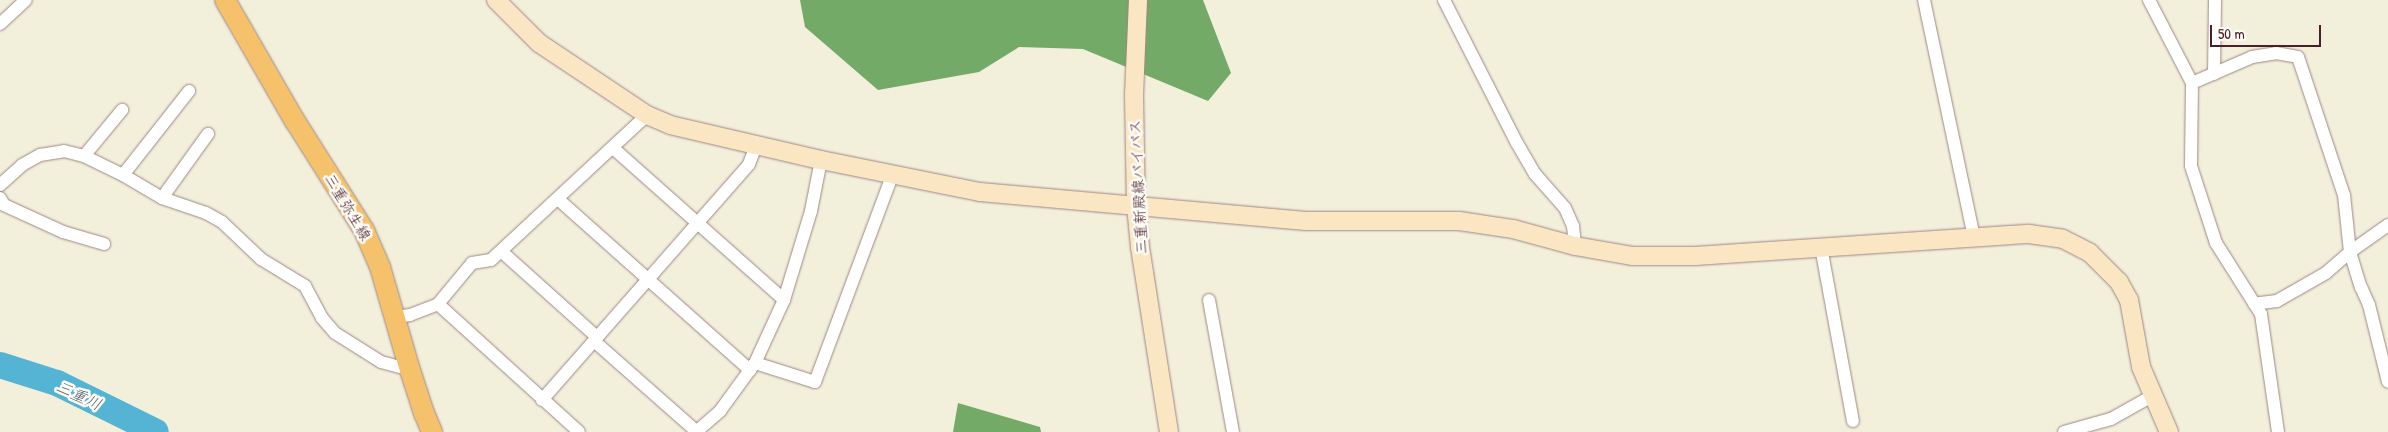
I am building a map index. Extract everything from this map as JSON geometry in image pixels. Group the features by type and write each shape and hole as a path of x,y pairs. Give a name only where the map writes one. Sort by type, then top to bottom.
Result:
{"main road":[{"name":"三重弥生線","path":"225,0 295,121 364,230 380,267 396,316 410,370 432,432"}],"street":[{"path":"0,24 26,0"},
{"path":"496,0 539,43 647,115 700,133 756,146 980,192 1306,221 1459,221 1513,230 1575,246 1633,256 1686,256 2029,234 2063,239 2090,253 2119,282 2129,300 2142,367 2168,432"},
{"name":"三重新殿線バイパス","path":"1138,0 1134,94 1136,206 1140,247 1169,432"},
{"path":"1444,0 1517,143 1536,174 1566,208 1573,226 1575,246"},
{"path":"1924,0 1974,238"},
{"path":"2149,0 2192,83 2191,166 2216,243 2261,314 2278,432"},
{"path":"2214,74 2215,0"},
{"path":"2192,83 2252,57 2276,53 2298,57 2344,195 2350,252 2360,287 2369,305 2388,382"},
{"path":"123,175 188,91"},
{"path":"84,156 122,110"},
{"path":"396,316 410,314 438,304 472,263 490,260 501,251 559,200 647,115"},
{"path":"162,198 208,134"},
{"path":"542,400 749,164 756,146"},
{"path":"613,148 784,300"},
{"path":"0,185 22,165 40,155 64,152 84,156 123,175 162,198 206,213 222,222 261,260 305,286 322,318 334,332 381,362 410,370"},
{"path":"501,251 696,432 720,411 752,367 784,300 812,211 821,160"},
{"path":"559,200 648,279 752,367 814,382 892,173"},
{"path":"0,198 4,205 63,232 104,244"},
{"path":"2254,304 2277,301 2326,273 2350,252 2388,225"},
{"path":"1821,247 1853,421"},
{"path":"1209,300 1233,432"},
{"path":"438,304 579,432"},
{"path":"2064,432 2112,419 2152,396"}],"green space":[{"path":"800,0 1203,0 1231,73 1208,101 1083,49 1019,47 979,72 878,90 805,27"},
{"path":"958,403 1040,427 1041,432 953,432"}],"waterway":[{"name":"三重川","path":"0,365 57,383 156,432"}]}
